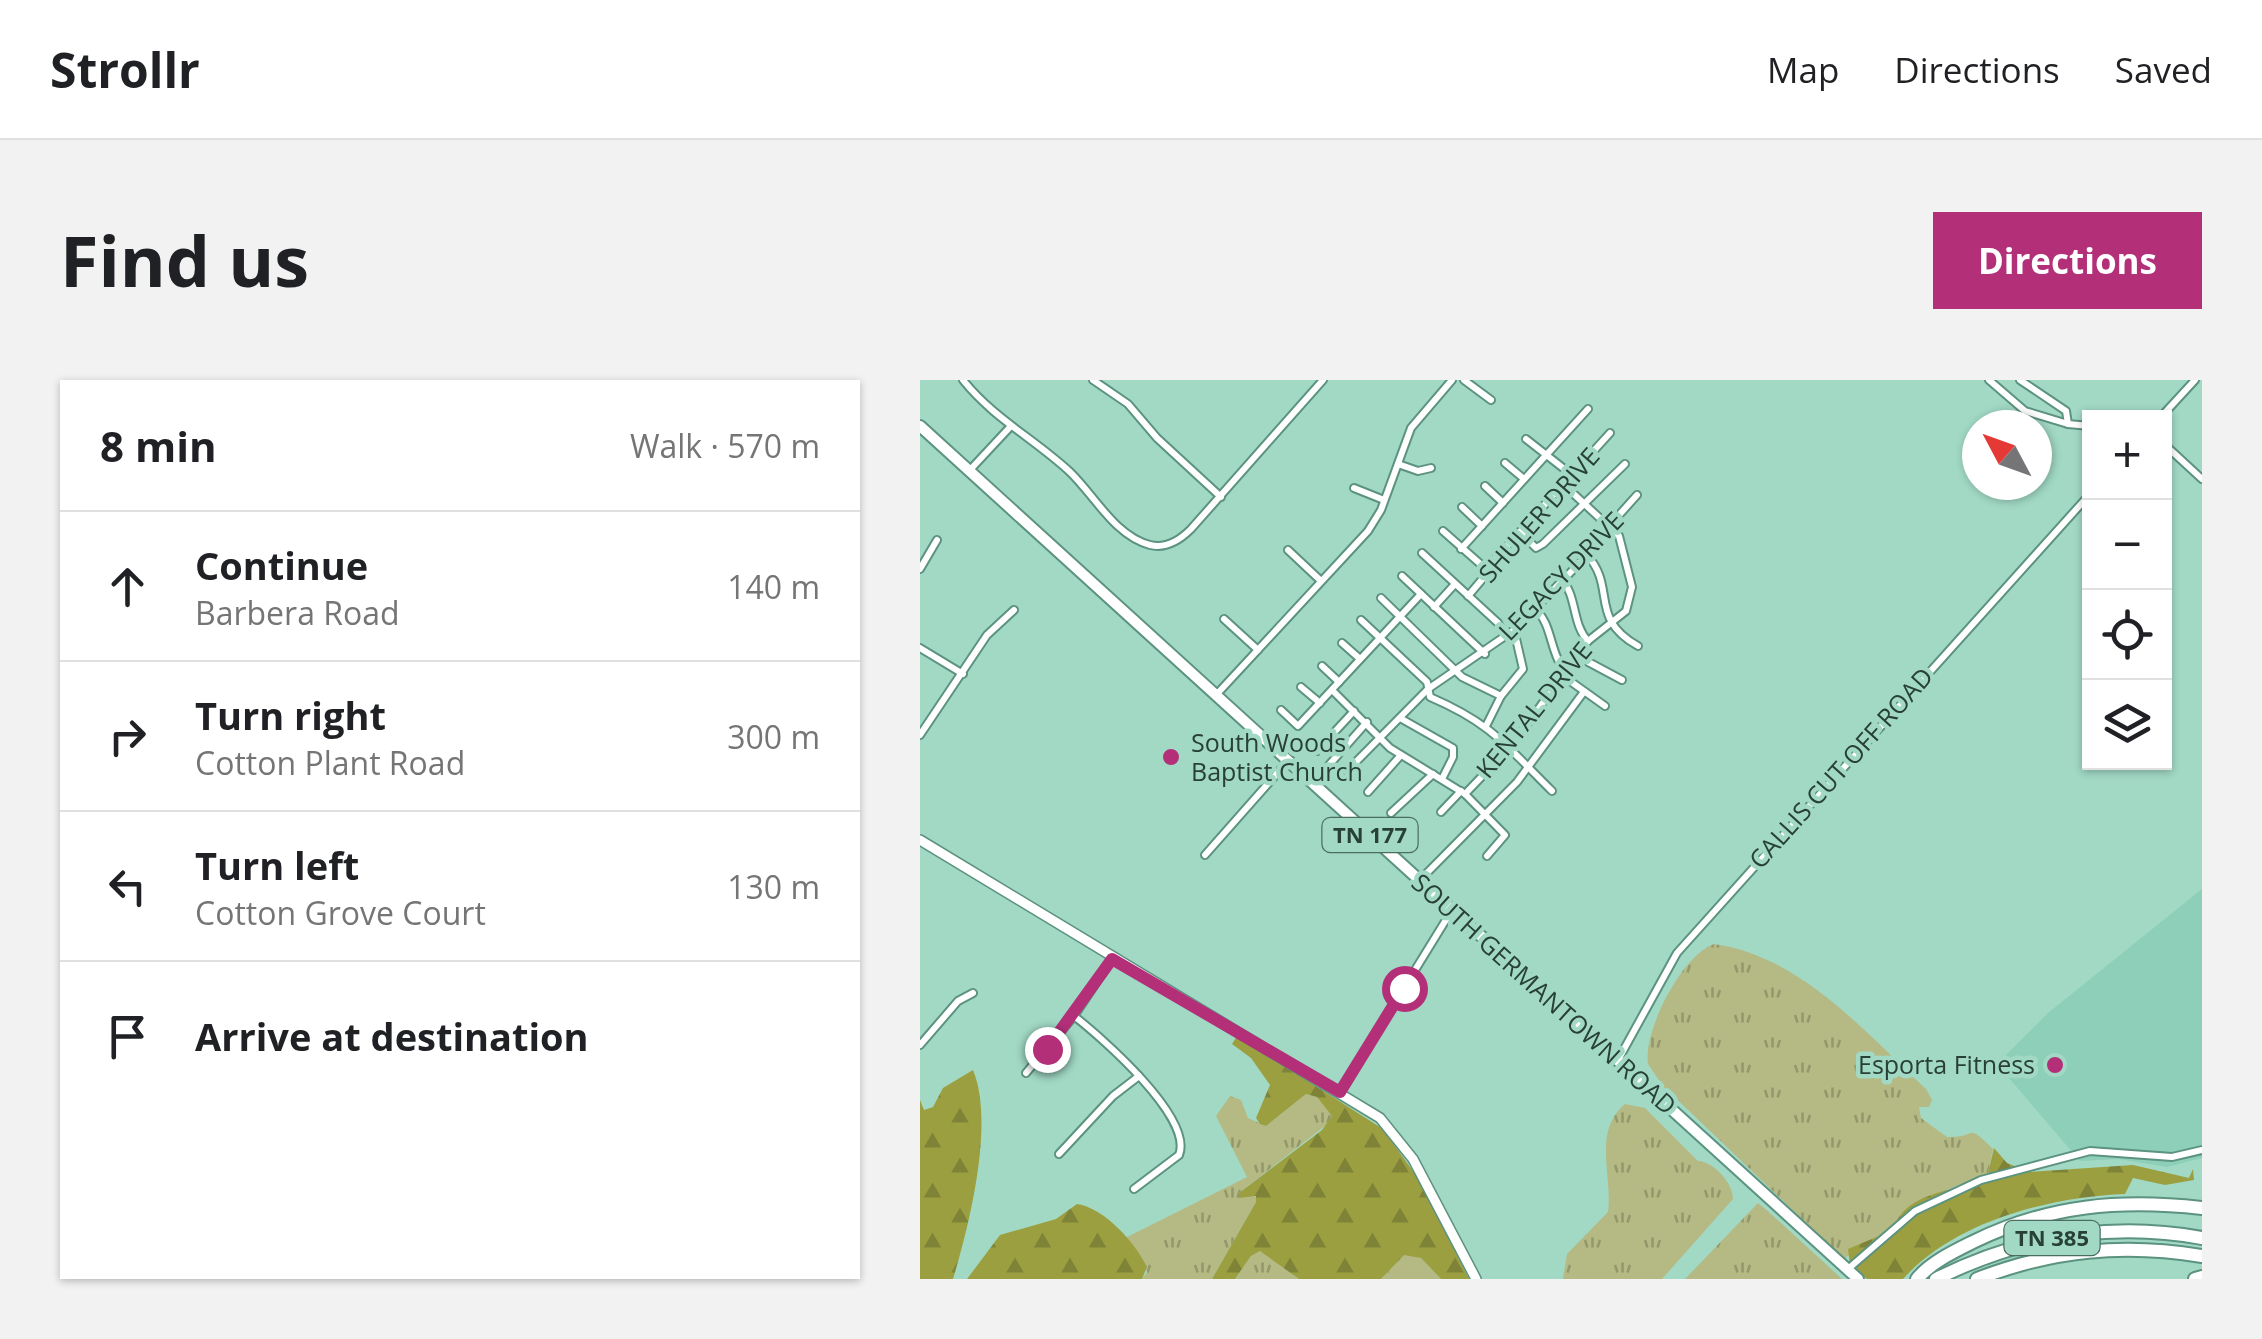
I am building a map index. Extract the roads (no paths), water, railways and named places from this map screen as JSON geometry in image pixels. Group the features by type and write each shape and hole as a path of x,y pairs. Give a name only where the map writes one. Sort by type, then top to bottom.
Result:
{"highway":[{"path":"1917,1279 1956,1250 2020,1219 2116,1203 2202,1208"},
{"name":"TN 385","path":"1936,1279 2037,1240 2101,1231 2175,1233 2202,1238"},
{"name":"TN 385","path":"1977,1279 2042,1257 2092,1249 2153,1248 2202,1256"}],"main road":[{"name":"SOUTH GERMANTOWN ROAD","path":"920,426 1858,1279"}],"street":[{"path":"963,380 1011,426 1068,470 1131,535 1158,546 1185,535 1274,430 1310,399 1323,380"},
{"path":"1093,380 1128,404 1157,438 1221,497"},
{"path":"1217,694 1368,530 1384,500 1411,428 1452,380"},
{"path":"1464,380 1491,400"},
{"path":"1989,380 2025,411 2082,425"},
{"path":"2020,380 2066,412 2068,424"},
{"path":"2167,410 2194,381"},
{"path":"1461,549 1588,409"},
{"path":"968,472 1011,426"},
{"name":"SHULER DRIVE","path":"1468,596 1485,576 1486,569 1610,433"},
{"path":"1526,439 1572,475"},
{"path":"2172,451 2202,479"},
{"path":"1505,462 1524,480"},
{"path":"1398,464 1418,471 1430,468"},
{"path":"1520,532 1536,548 1587,506 1625,464"},
{"name":"KENTAL DRIVE","path":"1442,812 1512,746 1588,641 1626,611 1632,587 1619,536 1564,484"},
{"path":"1485,486 1502,503"},
{"path":"1354,488 1384,500"},
{"name":"LEGACY DRIVE","path":"1347,771 1428,689 1514,630 1560,578 1612,530 1612,524 1637,495"},
{"name":"CALLIS CUT OFF ROAD","path":"1618,1060 1678,953 2085,500"},
{"path":"1462,507 1482,526"},
{"path":"1443,531 1486,569"},
{"path":"920,569 937,540"},
{"path":"1288,550 1321,581"},
{"path":"1422,554 1498,623 1505,636"},
{"path":"1587,555 1594,563 1608,624 1638,646"},
{"path":"1402,576 1484,654"},
{"path":"1560,578 1569,587 1580,633 1588,641"},
{"path":"1434,607 1455,584"},
{"path":"1281,710 1298,726 1421,594"},
{"path":"1381,598 1462,677 1501,696"},
{"path":"1535,609 1544,616 1554,658 1564,674 1582,693 1605,706"},
{"path":"920,735 987,635 1014,610"},
{"path":"1224,618 1258,650"},
{"path":"1361,620 1428,689 1430,698 1486,726 1512,746 1552,791"},
{"path":"1486,726 1501,696 1523,669 1514,630"},
{"path":"1342,643 1360,660"},
{"path":"920,648 962,674"},
{"path":"1579,657 1622,680"},
{"path":"1322,666 1339,682"},
{"path":"1302,687 1320,703"},
{"path":"1332,690 1401,755 1463,793 1505,835 1487,856"},
{"path":"1420,880 1497,804 1543,750 1582,693"},
{"path":"1317,751 1354,711"},
{"path":"1391,813 1415,786 1438,776 1453,757 1453,748 1400,718"},
{"path":"1313,783 1367,722"},
{"path":"1368,792 1401,755"},
{"path":"1205,854 1288,761"},
{"path":"921,843 1380,1118 1400,1139 1476,1279"},
{"path":"1340,1092 1453,908"},
{"path":"1026,1073 1074,1016 1112,959"},
{"path":"920,1045 958,1001 973,993"},
{"path":"1074,1016 1116,1049 1178,1132 1182,1145 1176,1158 1134,1188"},
{"path":"1059,1154 1139,1076"},
{"path":"1848,1270 1915,1211 1981,1180 2090,1150 2172,1157 2202,1150"}],"place":[{"name":"South Woods Baptist Church","path":"1171,757"},
{"name":"Esporta Fitness","path":"2055,1065"}]}
